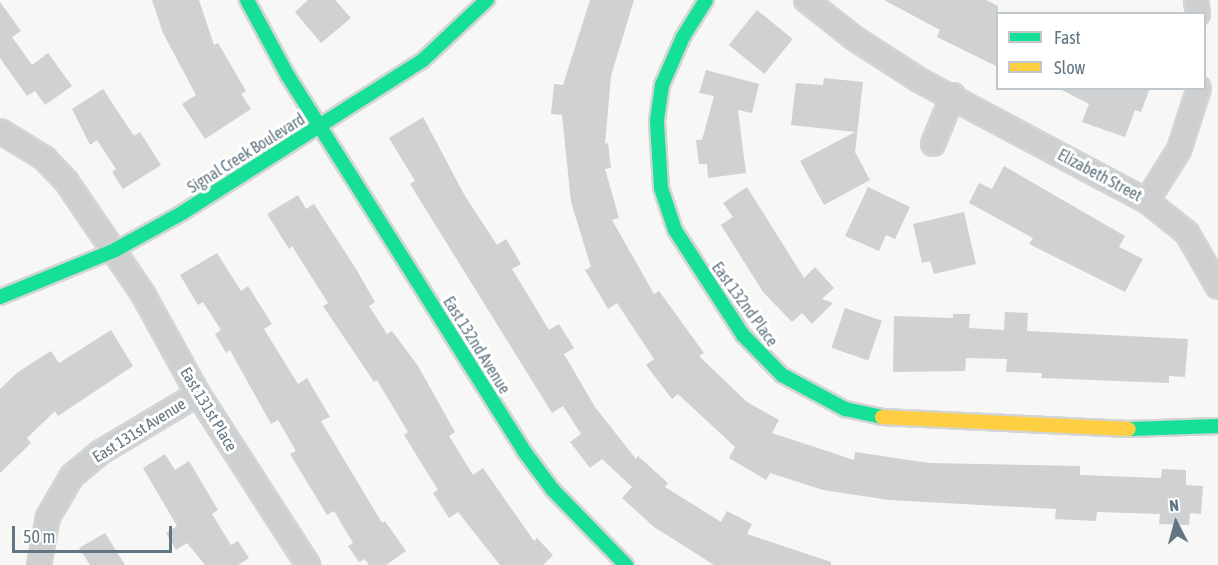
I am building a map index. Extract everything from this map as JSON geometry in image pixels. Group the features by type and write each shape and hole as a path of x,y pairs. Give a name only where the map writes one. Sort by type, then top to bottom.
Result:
{"street":[{"name":"East 132nd Avenue","path":"247,0 288,76 524,450 553,490 626,565"},
{"name":"Signal Creek Boulevard","path":"0,297 115,250 321,126 423,60 487,0"},
{"name":"East 132nd Place","path":"706,0 682,37 662,85 657,122 661,188 675,230 719,300 743,335 782,375 845,409 900,420 1150,430 1218,426"},
{"name":"Elizabeth Street","path":"806,0 882,58 1147,201 1187,233 1218,287"},
{"path":"1147,201 1179,150 1198,90"},
{"path":"933,144 953,95"},
{"name":"East 131st Place","path":"0,131 44,158 66,181 115,250 198,394 308,565"},
{"name":"East 131st Avenue","path":"39,565 48,517 72,476 101,452 198,394"}],"building":[{"path":"152,0 199,0 214,45 218,43 246,91 241,94 251,109 205,139 182,104 196,95 163,33"},
{"path":"308,0 335,0 351,18 321,43 295,12"},
{"path":"590,0 634,0 611,76 605,144 608,143 611,168 605,169 619,218 612,220 654,294 659,291 704,353 699,356 747,402 779,420 772,433 854,460 855,452 929,463 1080,466 1080,475 1161,478 1162,469 1186,470 1186,485 1203,486 1201,514 1190,513 1189,525 1159,524 1160,514 1097,512 1096,521 1055,519 1056,509 889,500 823,490 770,473 766,480 729,458 735,447 678,394 672,399 646,365 654,359 617,303 608,309 585,270 591,267 571,202 562,115 551,114 554,84 563,85"},
{"path":"884,0 986,0 998,6 996,66 937,37 940,30"},
{"path":"0,2 21,31 12,37 32,65 48,53 72,86 45,105 35,91 27,96 0,58"},
{"path":"757,10 793,39 764,74 729,45"},
{"path":"706,70 759,84 752,113 738,110 746,173 708,178 707,164 699,164 696,140 702,140 714,96 699,93"},
{"path":"824,78 863,82 855,152 870,180 824,205 800,161 855,132 791,125 796,83 823,85"},
{"path":"103,89 134,136 140,132 161,165 123,189 112,172 116,169 97,140 90,145 72,109"},
{"path":"1062,90 1149,90 1141,112 1135,110 1125,137 1082,122 1089,104"},
{"path":"423,117 465,196 497,245 506,239 521,264 512,269 549,330 559,324 574,348 564,354 595,407 636,459 638,456 668,483 665,487 721,522 727,511 752,524 747,534 831,562 831,565 714,565 654,527 622,498 632,487 602,459 590,468 570,442 581,434 563,406 552,413 410,184 415,181 389,138"},
{"path":"1004,166 1125,236 1119,247 1143,259 1125,292 1029,244 1033,238 969,203 979,183 992,189"},
{"path":"747,187 804,278 815,267 834,288 822,299 833,303 812,324 802,313 792,322 763,292 721,225 733,217 723,203"},
{"path":"868,187 910,207 895,239 886,235 879,251 845,236"},
{"path":"298,195 306,209 314,204 375,302 369,306 387,334 392,331 418,366 455,432 449,436 473,475 483,468 534,541 537,538 553,555 543,565 500,565 458,512 449,518 433,493 438,490 404,435 408,432 377,380 374,382 323,306 328,303 292,246 289,249 267,214"},
{"path":"964,212 976,264 934,274 930,261 922,263 913,224"},
{"path":"217,253 241,291 248,286 272,324 264,329 298,384 307,378 330,417 321,421 382,523 385,521 406,551 386,565 369,565 365,559 359,562 348,546 353,543 334,511 327,515 290,454 296,451 278,420 271,424 230,350 226,353 215,334 221,330 203,302 198,305 180,275"},
{"path":"845,308 882,321 868,360 831,348"},
{"path":"1005,312 1028,313 1027,331 1188,339 1185,377 1169,376 1169,383 1041,378 1042,373 1006,372 1007,359 966,358 965,371 893,372 894,316 953,318 953,314 970,314 969,328 1004,330"},
{"path":"111,330 133,366 58,416 55,411 27,438 31,443 0,473 0,389 18,372 51,351 59,363"},
{"path":"165,454 175,470 189,461 218,510 212,514 231,545 238,541 249,558 238,565 205,565 187,543 176,550 166,533 177,526 143,468"},
{"path":"105,533 125,565 90,565 79,548"}],"traffic: fast":[{"path":"247,0 288,76 524,451 553,490 626,565"},
{"path":"0,297 115,250 182,213 423,60 487,0"},
{"path":"706,0 683,37 662,85 657,122 661,188 675,230 743,335 782,375 845,409 882,417"},
{"path":"1129,429 1218,426"}],"traffic: slow":[{"path":"882,417 1129,429"}]}
